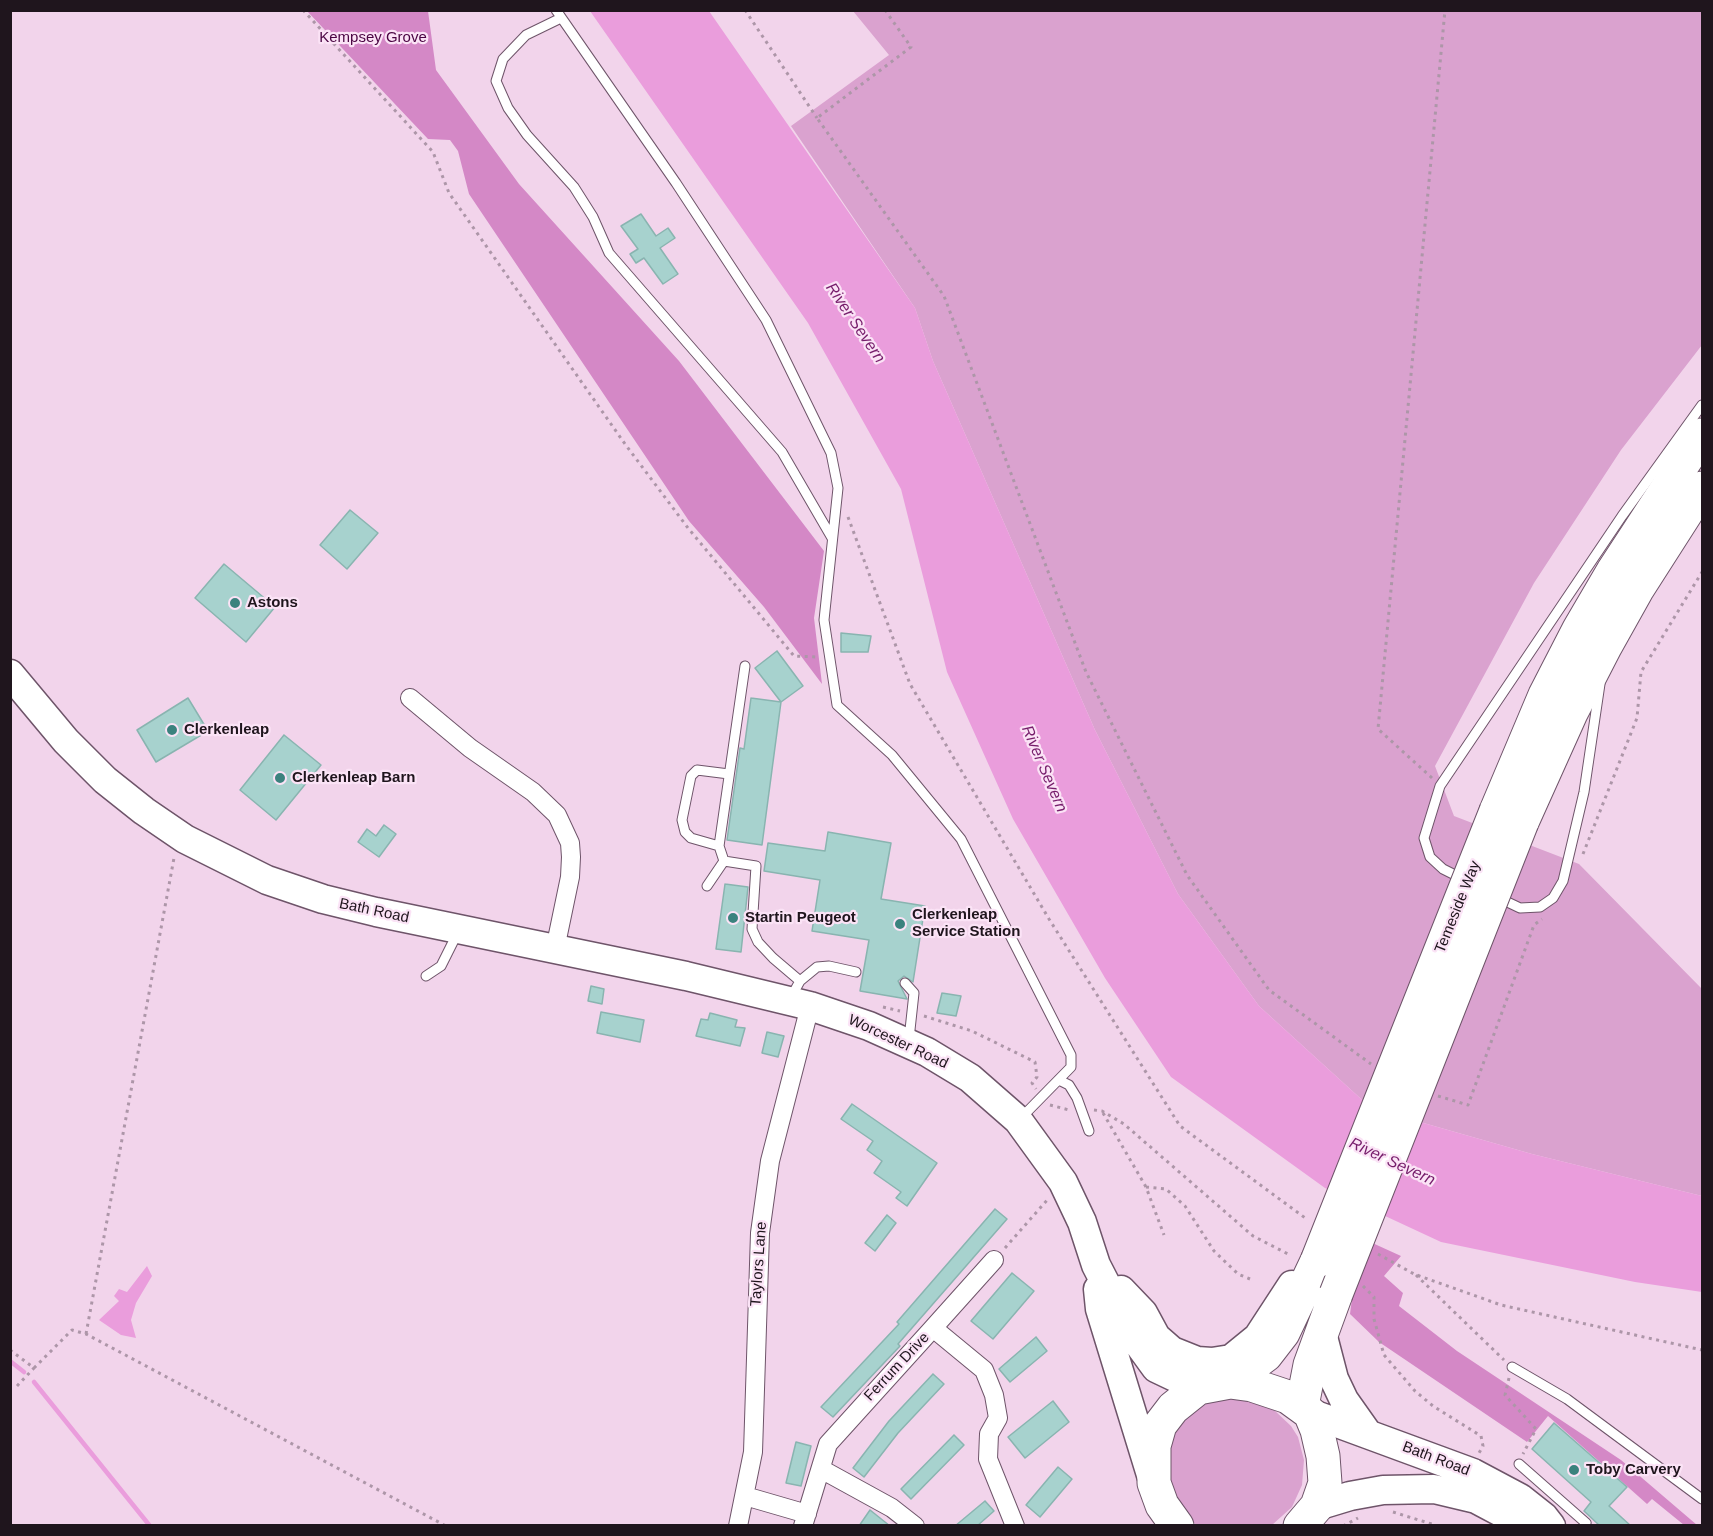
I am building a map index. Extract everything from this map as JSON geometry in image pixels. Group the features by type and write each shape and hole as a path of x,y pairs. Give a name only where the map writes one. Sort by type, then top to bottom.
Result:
{"highway":[{"name":"Temeside Way","path":"1306,1410 1310,1365 1322,1333 1345,1288 1509,817 1545,695 1579,629 1632,542 1702,435"},
{"name":"Temeside Way","path":"1230,1383 1266,1355 1283,1333 1311,1258 1509,817 1571,713 1638,588 1702,488"},
{"path":"1177,1526 1162,1505 1154,1483 1154,1446 1160,1425 1173,1408 1198,1388 1230,1383 1252,1384 1288,1397 1306,1410 1317,1430 1323,1456 1325,1483 1309,1516"}],"main road":[{"name":"Bath Road","path":"10,674 66,741 105,780 144,811 185,839 267,880 323,899 459,929 800,996"},
{"name":"Worcester Road","path":"800,996 909,1044 970,1078 1018,1120 1063,1182 1082,1222 1096,1265 1132,1335 1156,1368 1198,1388"},
{"path":"1096,1265 1143,1313 1156,1337 1172,1351 1197,1361 1212,1362 1231,1359 1258,1337 1311,1258"},
{"name":"Worcester Road","path":"1096,1265 1100,1309 1154,1483"},
{"path":"1322,1333 1334,1379 1344,1400 1368,1434"},
{"name":"Bath Road","path":"1306,1410 1473,1473 1520,1498 1544,1516 1551,1526"},
{"name":"Bath Road","path":"1309,1516 1350,1496 1383,1490 1434,1489 1476,1499 1527,1526"}],"street":[{"path":"410,698 470,748 533,792 557,815 570,843 571,857 568,888 555,949"},
{"name":"Taylors Lane","path":"738,1526 753,1452 760,1233 770,1161 800,996"},
{"path":"933,1328 994,1260"},
{"name":"Ferrum Drive","path":"745,1496 805,1520 828,1444 933,1328 984,1370 994,1395 998,1418 989,1434 988,1460 1015,1526"},
{"path":"820,1469 892,1508 915,1526"}],"lane":[{"path":"832,539 782,452 609,253 593,217 574,187 527,135 508,108 496,81 503,59 526,35 558,14 676,183 766,320 831,453 838,488 824,620 837,705 892,755 961,839 1071,1055 1071,1067 1018,1120"},
{"path":"1605,647 1574,840 1563,881 1553,898 1540,907 1520,908 1443,868 1430,857 1424,838 1440,786 1622,516 1702,405"},
{"path":"724,861 719,846 745,666"},
{"path":"719,846 691,838 685,832 682,820 690,776 697,770 729,774"},
{"path":"707,886 724,861"},
{"path":"724,861 756,866 752,929 758,942 800,996 817,967 829,966 856,972"},
{"path":"426,976 441,966 459,929"},
{"path":"905,983 914,993 909,1044"},
{"path":"1059,1080 1069,1085 1077,1098 1089,1131"},
{"path":"1512,1367 1567,1399 1702,1499"},
{"path":"1519,1464 1586,1523 1584,1526"}],"path":[{"path":"303,10 433,152 448,193 625,444 688,528 794,656 830,658"},
{"path":"745,10 817,118 944,296 1086,672 1187,875 1269,990 1378,1069"},
{"path":"817,118 911,47 885,10"},
{"path":"1440,786 1378,729 1445,10"},
{"path":"838,488 910,684 1049,919 1180,1126 1294,1209"},
{"path":"1637,718 1641,672 1702,572"},
{"path":"86,1334 173,859 185,839"},
{"path":"1433,1095 1468,1105"},
{"path":"1102,1111 1146,1186 1164,1235"},
{"path":"994,1260 1063,1182"},
{"path":"1146,1186 1166,1189 1185,1206 1214,1251 1238,1274 1250,1279"},
{"path":"1373,1251 1414,1274 1501,1305 1702,1350"},
{"path":"1414,1274 1512,1367 1505,1395 1536,1429 1519,1464"},
{"path":"1345,1288 1369,1290 1374,1297 1374,1319 1379,1342 1396,1371 1433,1406 1481,1436 1483,1446 1476,1460"},
{"path":"17,1386 72,1330 86,1334 446,1526"},
{"path":"10,1350 34,1368"},
{"path":"1389,1511 1438,1526"},
{"path":"1343,1526 1366,1514"}],"shaded area":[{"path":"853,11 1702,11 1702,345 1621,450 1534,583 1435,766 1454,816 1579,864 1702,989 1702,1196 1532,1154 1371,1108 1259,1006 1178,894 1095,730 933,361 915,308 791,126 889,55"},
{"path":"1238,1397 1273,1409 1291,1426 1298,1437 1304,1460 1302,1485 1292,1507 1272,1525 1198,1526 1189,1519 1173,1498 1166,1459 1174,1435 1190,1414 1212,1401"}],"green space":[{"name":"Kempsey Grove","path":"307,11 428,11 436,70 519,184 679,361 824,551 814,618 822,684 764,607 689,521 469,194 458,151 450,140 428,139"},
{"path":"1368,1241 1401,1256 1384,1276 1403,1293 1399,1306 1457,1351 1621,1460 1697,1525 1684,1525 1652,1499 1647,1504 1548,1416 1527,1442 1379,1342 1350,1314 1353,1291"}],"water":[{"name":"River Severn","path":"590,11 709,11 915,308 933,361 1095,730 1178,894 1259,1006 1371,1108 1532,1154 1702,1196 1702,1292 1635,1282 1441,1242 1325,1188 1171,1077 1105,978 1013,819 947,672 901,489 808,323"},
{"path":"147,1266 152,1276 136,1303 131,1320 136,1338 121,1335 99,1320 119,1301 114,1296 119,1289 127,1292"}],"building":[{"path":"641,214 656,236 668,228 675,238 660,248 678,274 663,284 644,258 636,263 630,254 638,249 621,226"},
{"path":"350,510 378,533 347,569 320,545"},
{"name":"Astons","path":"224,564 275,607 246,642 195,598"},
{"path":"841,633 871,636 868,652 841,652"},
{"path":"777,651 803,686 781,702 755,668"},
{"name":"Clerkenleap","path":"188,698 208,731 156,762 137,730"},
{"path":"751,698 781,702 762,845 727,840 740,748 744,749"},
{"name":"Clerkenleap Barn","path":"284,735 321,765 276,820 240,790"},
{"path":"384,825 396,834 379,857 358,842 367,829 376,836"},
{"path":"828,832 891,843 881,899 925,906 913,982 904,976 898,981 907,999 860,991 869,940 812,931 820,880 764,871 768,843 825,851"},
{"name":"Startin Peugeot","path":"725,884 748,887 741,952 716,949"},
{"path":"591,986 604,989 602,1004 588,1001"},
{"path":"942,993 961,996 956,1016 937,1013"},
{"path":"601,1012 644,1020 640,1042 597,1033"},
{"path":"710,1013 737,1020 735,1027 745,1028 740,1046 696,1036 701,1019 708,1020"},
{"path":"767,1032 784,1036 778,1057 762,1053"},
{"path":"852,1104 937,1163 907,1206 896,1198 901,1192 874,1173 882,1161 867,1150 873,1141 841,1119"},
{"path":"995,1209 1007,1219 898,1344 900,1346 833,1417 821,1407 899,1324 897,1322"},
{"path":"887,1215 896,1223 875,1251 865,1243"},
{"path":"1012,1273 1034,1291 993,1339 971,1321"},
{"path":"1036,1337 1047,1351 1010,1382 999,1369"},
{"path":"933,1374 944,1384 898,1433 864,1477 853,1468 889,1421"},
{"path":"1053,1401 1069,1422 1025,1458 1008,1437"},
{"name":"Toby Carvery","path":"1554,1423 1627,1487 1609,1506 1631,1526 1600,1526 1584,1511 1591,1502 1532,1449"},
{"path":"954,1435 964,1445 911,1499 901,1489"},
{"path":"796,1442 811,1446 801,1486 786,1483"},
{"path":"1058,1467 1072,1479 1040,1517 1026,1505"},
{"path":"985,1501 994,1511 977,1526 955,1526"},
{"path":"870,1510 890,1526 859,1526"}],"waterway":[{"path":"10,1361 24,1372"},
{"path":"34,1382 150,1526"}],"place":[{"name":"Astons","path":"235,603"},
{"name":"Clerkenleap","path":"172,730"},
{"name":"Clerkenleap Barn","path":"280,778"},
{"name":"Startin Peugeot","path":"733,918"},
{"name":"Clerkenleap Service Station","path":"900,924"},
{"name":"Toby Carvery","path":"1574,1470"}]}
